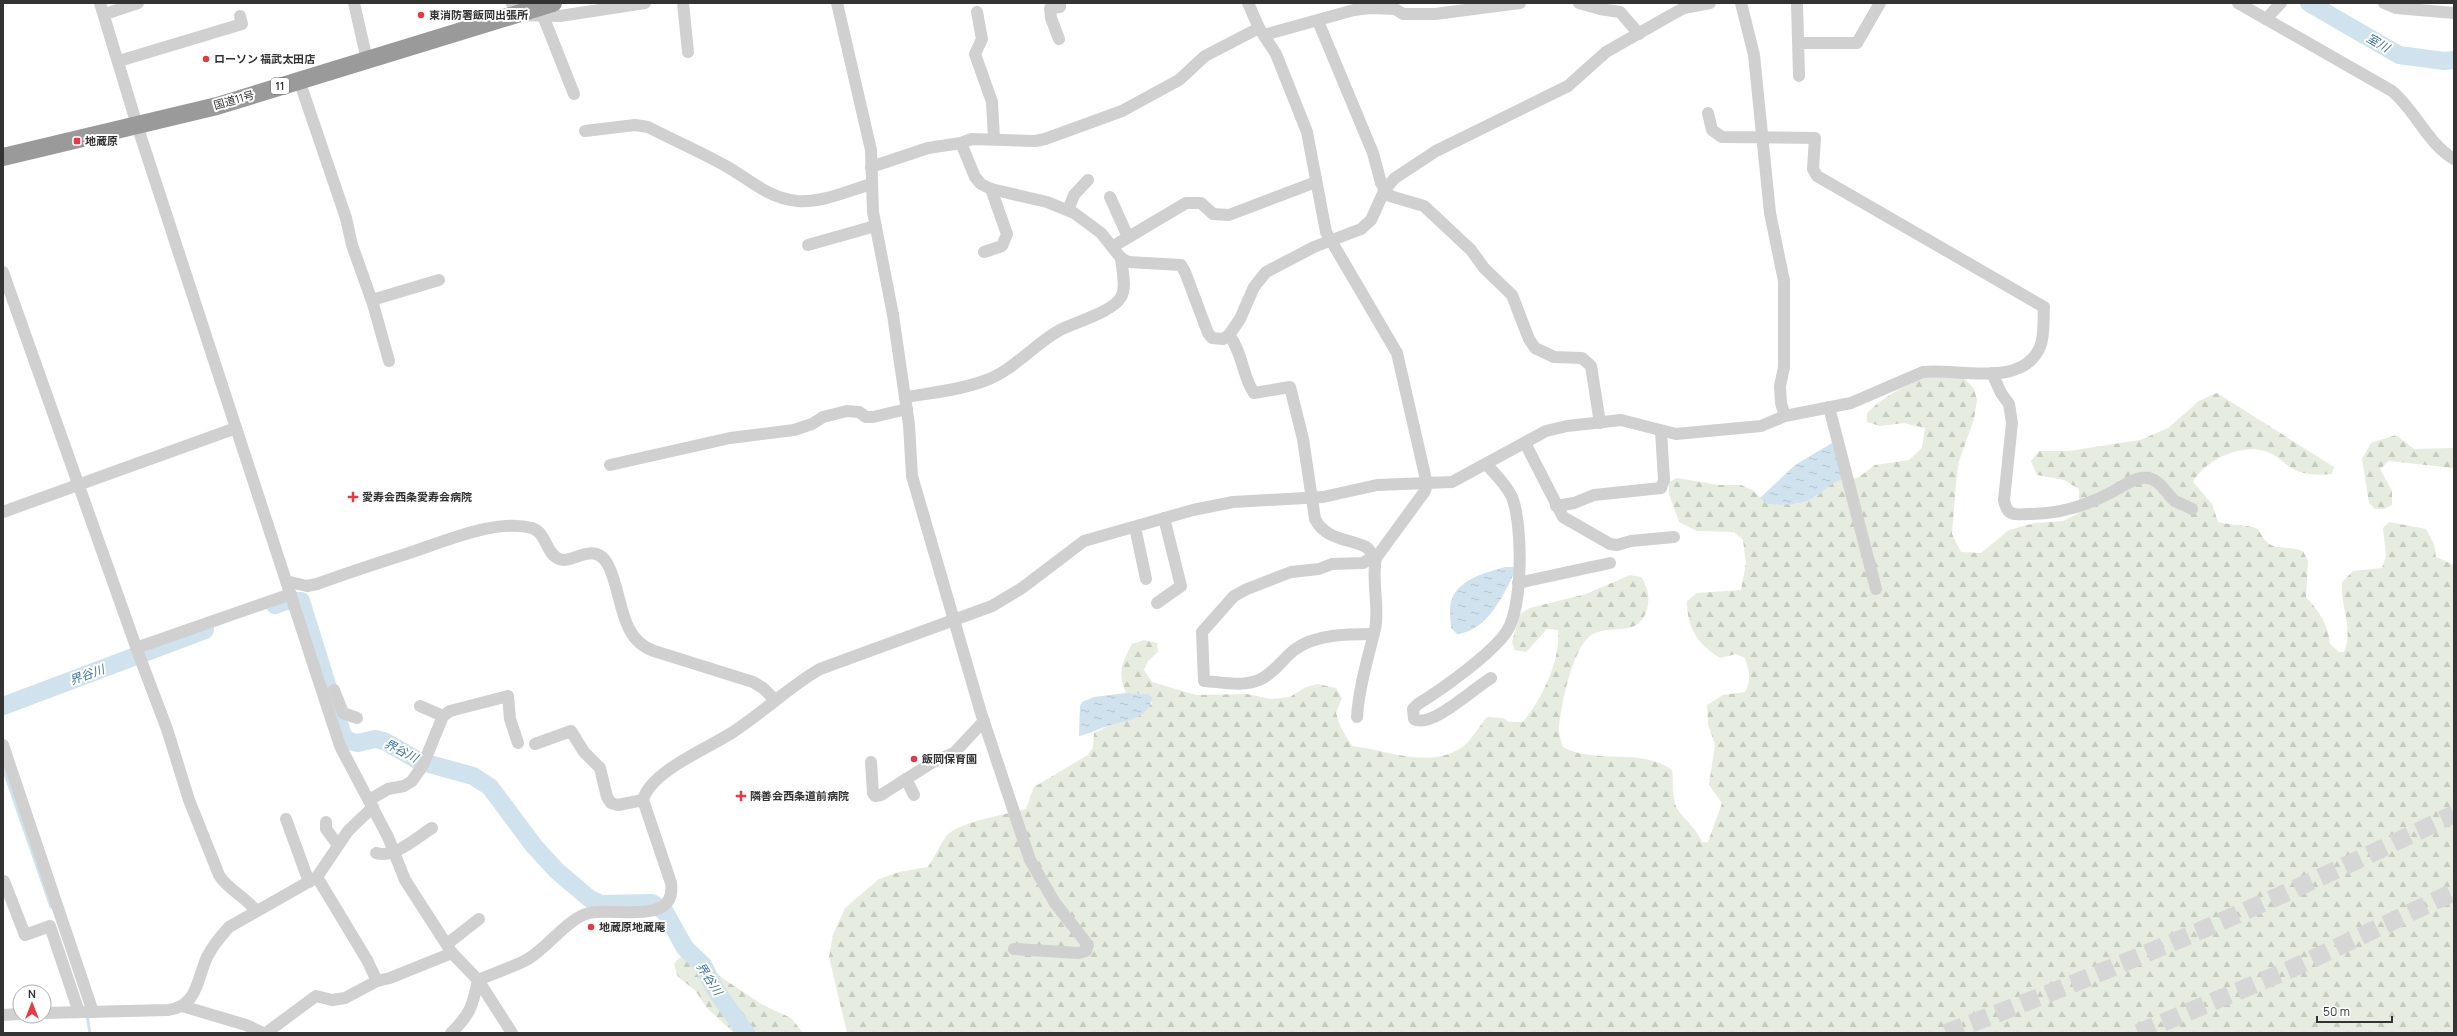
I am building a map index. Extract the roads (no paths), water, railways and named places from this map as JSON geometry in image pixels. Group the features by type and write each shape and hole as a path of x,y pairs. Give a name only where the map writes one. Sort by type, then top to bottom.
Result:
{"highway":[{"name":"国道11号","path":"3,157 216,106 367,60 513,9 548,10"}],"street":[{"path":"138,3 102,9 119,61 137,125 286,581 337,715"},
{"path":"354,3 367,60"},
{"path":"574,94 548,10 613,9 645,3"},
{"path":"683,3 688,52"},
{"path":"837,3 871,150 871,184 875,226 893,315 899,366 906,403 912,476 984,721 1030,860 1054,903 1088,945 1086,951 1079,953 1014,949"},
{"path":"1058,39 1051,18 1050,8 1060,7 1060,3"},
{"path":"1248,3 1262,32 1276,54 1307,132 1326,232 1397,353 1427,484 1425,491 1374,558 1363,563 1332,564 1319,569 1291,572 1234,596 1202,632 1204,681 1246,683 1259,680 1284,661 1294,650 1308,644 1328,637 1373,634"},
{"path":"871,167 928,148 961,143 972,139 994,138 1035,141 1045,139 1122,111 1179,80 1205,56 1262,32 1318,21 1370,8 1396,9 1403,14 1435,14 1520,3"},
{"path":"1579,3 1600,9 1620,12 1639,34"},
{"path":"1121,258 1141,263 1180,265 1186,272 1208,333 1212,338 1223,339 1229,335 1240,319 1254,287 1266,272 1280,263 1361,230 1377,210 1385,189 1395,178 1436,151 1568,86 1606,52 1684,8 1710,3"},
{"path":"1741,3 1747,24 1757,78 1770,213 1784,281 1784,366 1780,386 1781,403 1785,416"},
{"path":"1797,3 1799,76"},
{"path":"1799,43 1857,43 1880,3"},
{"path":"2238,3 2273,11 2392,91 2402,99 2439,151 2454,159"},
{"path":"2384,3 2454,13"},
{"path":"977,12 982,39 975,54 992,102 994,138"},
{"path":"119,61 242,24 240,16"},
{"path":"1318,21 1370,146 1385,189 1390,196 1424,206 1471,250 1484,268 1512,295 1529,339 1535,348 1554,357 1582,358 1591,366 1600,423"},
{"path":"299,80 346,218 352,245 372,300 389,361"},
{"path":"478,980 528,959 582,915 603,912 654,911 670,902 673,894 671,883 643,800 648,790 668,770 736,730 820,669 992,606 1022,588 1084,541 1164,518 1233,502 1313,498 1377,485 1452,482 1552,430 1621,420 1676,434 1761,426 1785,416 1852,403 1923,372 1992,373 2020,368 2040,347 2044,307 1817,176 1813,169 1815,138 1722,136 1712,130 1708,113"},
{"path":"585,131 635,125 648,127 724,164 751,184 776,196 788,199 815,200 871,184"},
{"path":"610,465 730,438 794,430 812,424 823,417 847,411 859,412 866,417 873,417 906,403 983,381 1009,368 1041,341 1060,330 1114,306 1122,297 1121,258 1101,233 1068,210 1048,202 991,189 981,184 976,177 961,143"},
{"path":"1068,210 1074,195 1088,180"},
{"path":"1112,247 1186,203 1200,203 1213,214 1229,215 1316,182"},
{"path":"984,252 1002,246 1007,234 991,189"},
{"path":"1110,197 1128,237"},
{"path":"808,245 875,226"},
{"path":"3,272 78,485 167,729 189,800 223,882 252,905 256,912"},
{"path":"372,300 439,280"},
{"path":"1229,335 1237,345 1249,386 1254,393 1290,387 1303,439 1316,519 1320,527 1329,535 1367,548 1372,553 1374,558 1373,571 1376,616 1358,702 1357,717"},
{"path":"1992,373 2011,413 2012,423 2004,500 2006,509 2009,512 2017,514 2061,511 2083,505 2142,478 2165,487 2175,500 2192,509"},
{"path":"1829,407 1876,589"},
{"path":"3,512 236,428"},
{"path":"1556,506 1574,503 1594,495 1661,488 1664,480 1661,431"},
{"path":"1525,443 1556,506 1563,517 1610,544 1617,545 1631,541 1674,537"},
{"path":"1486,464 1505,485 1517,514 1520,557 1518,583 1508,630 1464,671 1418,704 1413,709 1414,719 1417,722 1428,721 1438,716 1476,687 1491,678"},
{"path":"1157,603 1181,586 1164,518"},
{"path":"286,581 307,586 317,584 469,534 496,527 528,528 542,534 552,553 559,559 567,560 584,553 594,554 605,561 614,578 629,629 640,644 654,651 753,682 763,688 776,700"},
{"path":"1135,527 1146,579"},
{"path":"1518,583 1610,563"},
{"path":"138,652 292,598"},
{"path":"334,690 340,746 371,803 404,880 450,949 478,980 512,1033"},
{"path":"52,1013 168,1010 182,1006 195,993 206,959 220,936 229,927 313,879 371,803 388,789 404,786 412,781 425,762 443,716 450,711 508,696 510,719 518,744"},
{"path":"420,706 443,716"},
{"path":"337,715 357,718"},
{"path":"871,762 873,793 875,796 881,795 934,762 954,753 968,741 984,721"},
{"path":"535,744 571,730 584,752 600,768 607,797 610,803 618,805 643,800"},
{"path":"3,745 86,1012"},
{"path":"906,779 914,795"},
{"path":"286,819 313,879 377,981"},
{"path":"326,822 326,830 338,845"},
{"path":"376,853 381,855 393,852 432,828"},
{"path":"4,881 25,935 50,926 86,1012"},
{"path":"182,1006 265,1033 316,996 332,1000 345,998 377,981 390,978 450,949 479,919"},
{"path":"451,1033 465,1020 473,1005 478,980"},
{"path":"228,1020 233,1033"}],"water":[{"path":"1832,443 1842,480 1804,502 1786,505 1767,504 1760,498 1795,465"},
{"path":"1505,567 1514,567 1515,571 1500,601 1486,619 1477,626 1468,631 1457,634 1451,628 1450,605 1454,594 1465,582"},
{"path":"1126,693 1148,694 1152,697 1150,705 1146,711 1125,722 1079,736 1080,706 1082,702 1094,697"}],"waterway":[{"name":"室川","path":"2309,3 2399,55 2444,61 2454,60"},
{"name":"界谷川","path":"275,605 286,601 301,601 343,736 349,741 358,743 375,739 384,741 419,761 473,776 490,787 534,846 557,871 590,899 601,904 652,903 665,912 685,948 703,965 715,989 746,1033"},
{"name":"界谷川","path":"3,706 205,630"},
{"path":"3,768 51,907"},
{"path":"87,1015 90,1033"}],"tunnel":[{"path":"1946,1033 2075,983 2203,930 2392,844 2454,814"},
{"path":"2138,1033 2291,969 2454,892"}],"place":[{"name":"東消防署飯岡出張所","path":"421,15"},
{"name":"ローソン 福武太田店","path":"206,59"},
{"name":"地蔵原","path":"77,141"},
{"name":"愛寿会西条愛寿会病院","path":"353,497"},
{"name":"飯岡保育園","path":"914,759"},
{"name":"隣善会西条道前病院","path":"741,796"},
{"name":"地蔵原地蔵庵","path":"591,927"}]}
